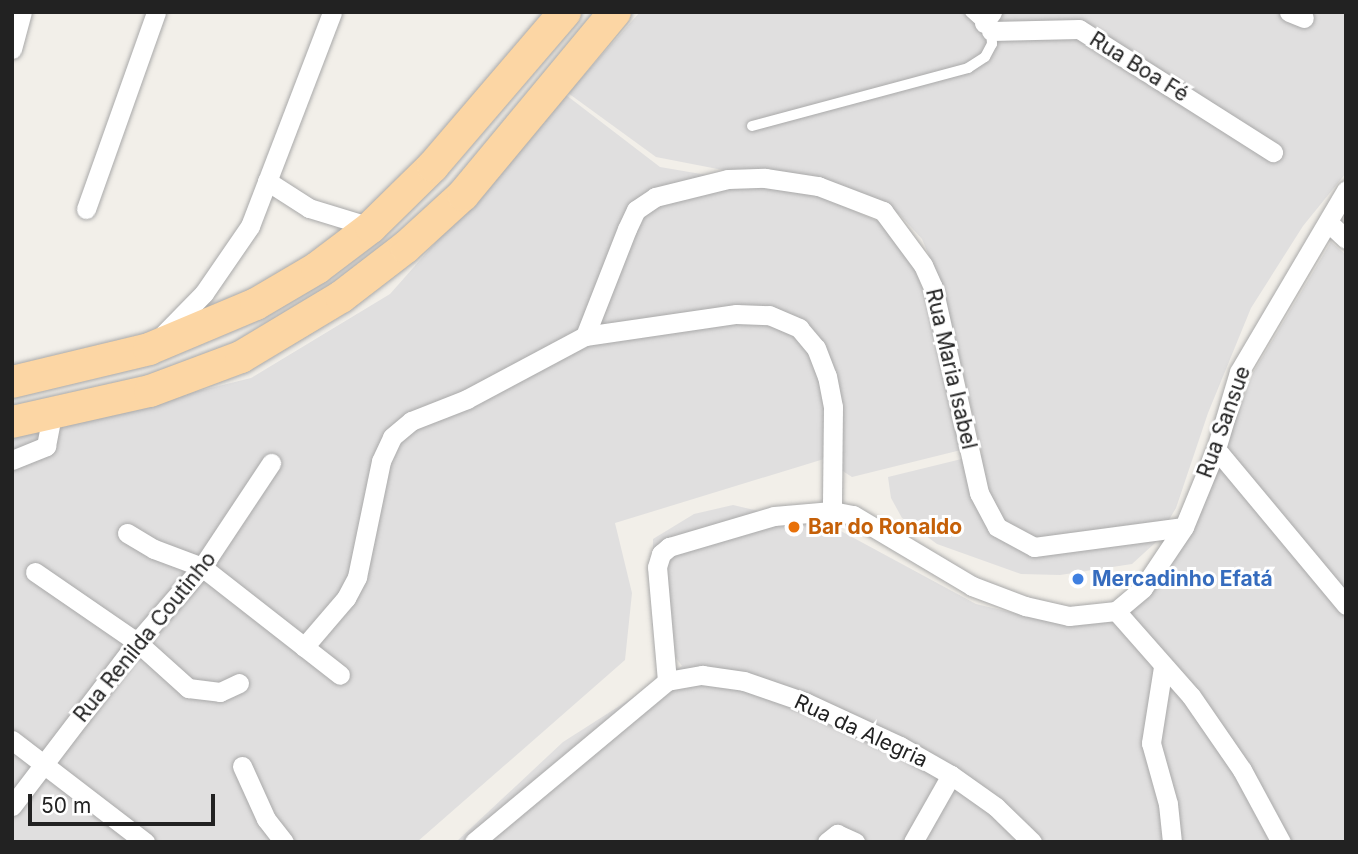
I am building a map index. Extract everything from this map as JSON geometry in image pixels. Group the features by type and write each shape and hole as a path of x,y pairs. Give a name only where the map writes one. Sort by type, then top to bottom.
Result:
{"main road":[{"path":"12,382 149,349 256,304 317,268 371,226 433,166 565,12"},
{"path":"12,422 49,431 241,357 341,297 406,247 463,195 615,12"}],"street":[{"path":"12,49 22,12"},
{"path":"86,209 156,12"},
{"path":"149,349 204,293 232,257 267,181 332,12"},
{"name":"Rua Boa Fé","path":"984,20 1079,29 1272,152"},
{"name":"Rua Maria Isabel","path":"585,336 626,229 636,211 654,197 728,179 765,178 818,186 883,211 923,265 933,287 979,493 997,527 1034,547 1053,547 1184,527"},
{"path":"267,181 309,208 371,226"},
{"name":"Rua Sansue","path":"1116,611 1143,587 1184,527 1216,449 1239,372 1266,320 1330,224 1346,190"},
{"path":"1330,224 1346,239"},
{"path":"304,648 346,598 357,578 381,460 392,437 411,421 467,399 585,336 736,314 769,316 799,328 816,348 827,376 833,407 832,511"},
{"path":"12,460 49,431"},
{"path":"1216,449 1346,605"},
{"name":"Rua Renilda Coutinho","path":"12,806 137,642 202,567 271,463"},
{"path":"474,842 667,681 657,567 661,554 669,547 774,516 832,511 873,523 935,567 1026,606 1069,615 1116,611 1191,696 1242,770 1281,842"},
{"path":"127,533 154,549 202,567 340,676"},
{"path":"35,572 137,642 188,688 220,692 239,683"},
{"path":"1164,667 1151,743 1168,804 1172,842"},
{"name":"Rua da Alegria","path":"667,681 702,675 744,681 805,702 900,746 951,775 996,807 1032,842"},
{"path":"12,740 145,842"},
{"path":"242,766 266,819 284,842"},
{"path":"913,842 951,775"},
{"path":"827,842 837,834 855,842"}],"lane":[{"path":"752,126 968,68 985,57 984,20"}],"shaded area":[{"path":"640,12 1346,12 1346,173 1303,226 1251,308 1208,413 1176,508 1155,543 1132,564 1060,575 1021,574 937,544 902,518 891,498 888,477 982,454 943,288 922,239 900,215 877,200 656,157 568,93"},
{"path":"566,95 660,167 813,193 882,223 914,268 926,297 961,450 852,477 824,459 615,523 632,593 625,660 417,842 12,842 12,437 251,378 390,294"},
{"path":"1331,242 1346,255 1346,842 456,842 563,742 682,666 652,626 653,539 694,514 733,505 839,530 976,604 1044,620 1089,623 1134,609 1201,511 1253,373"}],"place":[{"name":"Bar do Ronaldo","path":"794,527"},
{"name":"Mercadinho Efatá","path":"1078,579"}]}
